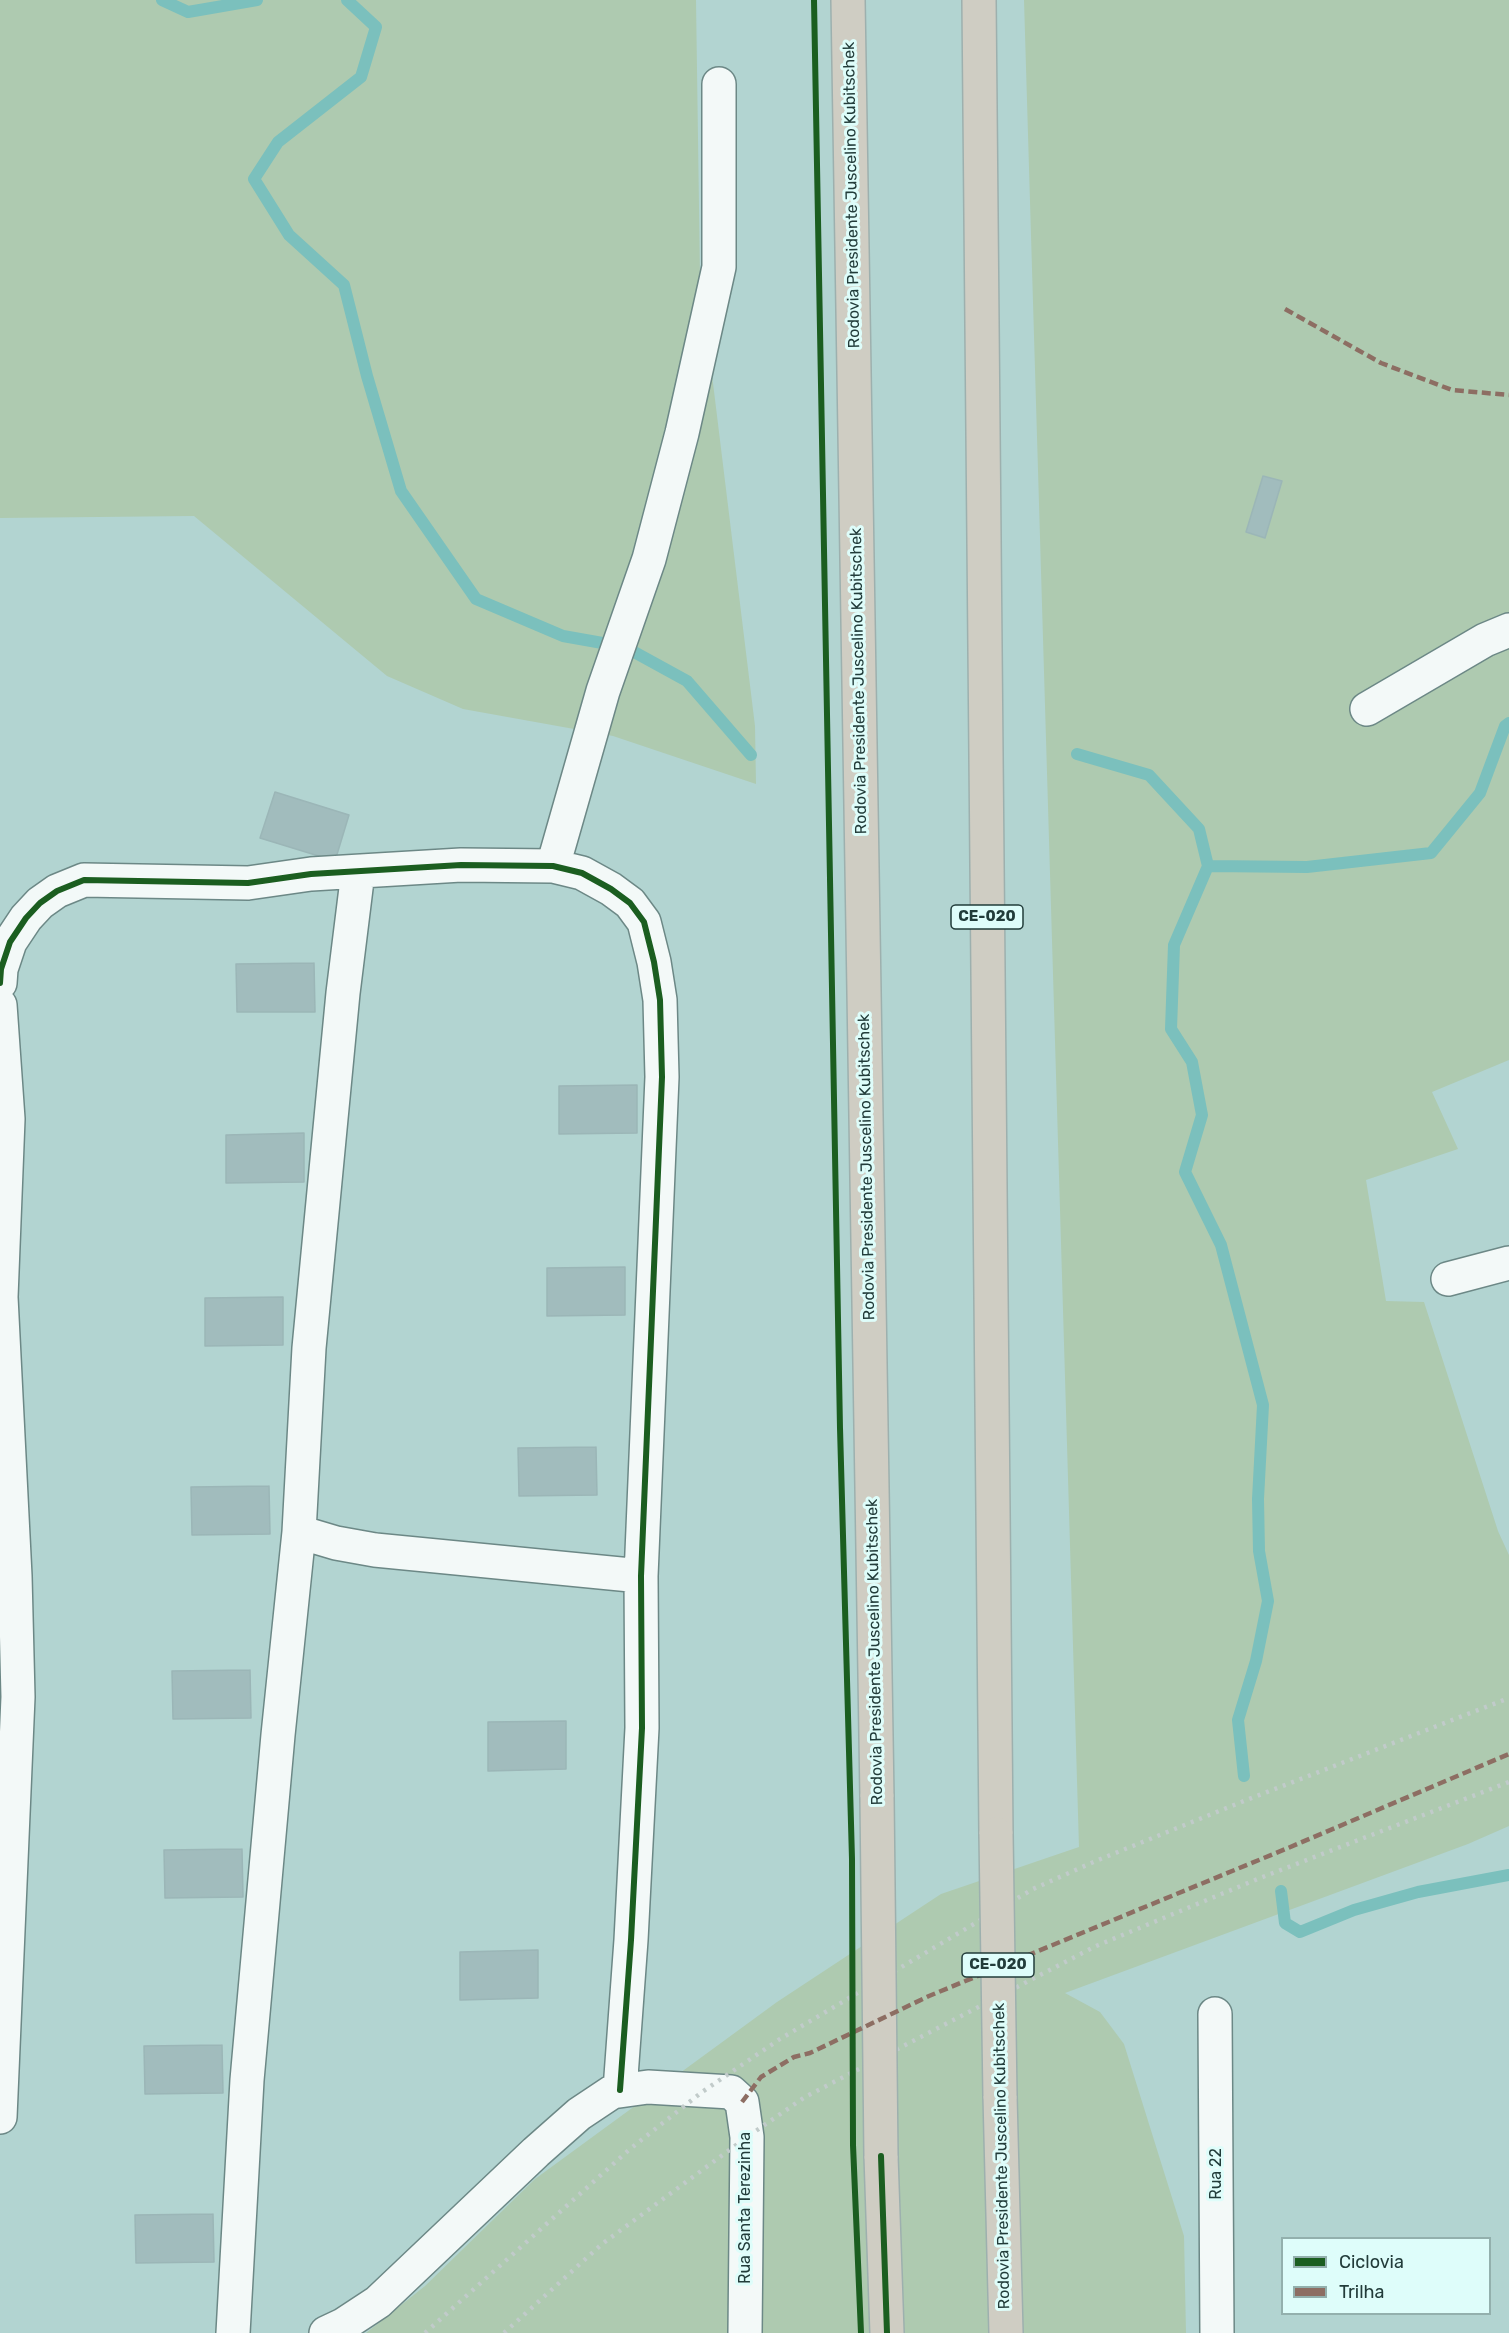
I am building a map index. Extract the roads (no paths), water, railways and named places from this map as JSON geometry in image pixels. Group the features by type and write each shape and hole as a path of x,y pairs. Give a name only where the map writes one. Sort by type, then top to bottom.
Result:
{"highway":[{"name":"Rodovia Presidente Juscelino Kubitschek","path":"849,0 881,2156 887,2333"},
{"name":"Rodovia Presidente Juscelino Kubitschek","path":"979,0 996,1834 1006,2333"}],"street":[{"path":"553,866 603,691 649,559 682,433 719,267 719,84"},
{"path":"1367,709 1485,640 1509,630"},
{"path":"0,983 1,969 10,942 26,918 40,903 57,891 84,880 248,883 311,874 358,873 461,865 553,866 582,873 612,889 630,903 644,922 654,962 660,1000 662,1077 641,1576 642,1728 631,1940 620,2090 612,2092 579,2114 378,2302 343,2325 326,2333"},
{"path":"233,2333 247,2080 299,1532 313,1304 343,993 358,873"},
{"path":"0,1005 8,1119 1,1297 15,1576 18,1697 0,2117"},
{"path":"1448,1279 1509,1263"},
{"path":"299,1532 336,1543 375,1550 641,1576"},
{"name":"Rua 22","path":"1215,2014 1217,2333"},
{"name":"Rua Santa Terezinha","path":"620,2090 669,2087 702,2092 731,2092 742,2102 747,2137 745,2333"}],"waterway":[{"path":"162,0 188,12 257,0"},
{"path":"347,0 376,27 361,77 278,142 254,179 289,235 344,285 367,376 401,491 476,599 563,636 625,647 687,681 751,755"},
{"path":"1208,866 1307,867 1431,853 1480,793 1505,726 1509,723"},
{"path":"1077,754 1149,775 1199,829 1208,866 1174,945 1171,1029 1192,1062 1202,1115 1185,1172 1221,1245 1263,1405 1258,1499 1259,1551 1268,1601 1256,1661 1238,1720 1244,1776"},
{"path":"1281,1891 1285,1923 1300,1932 1354,1910 1418,1892 1509,1875"}],"railway":[{"path":"425,2333 630,2149 702,2092 780,2039 1033,1889 1244,1801 1509,1698"},
{"path":"504,2333 602,2244 805,2097 1096,1946 1260,1878 1509,1782"}]}
